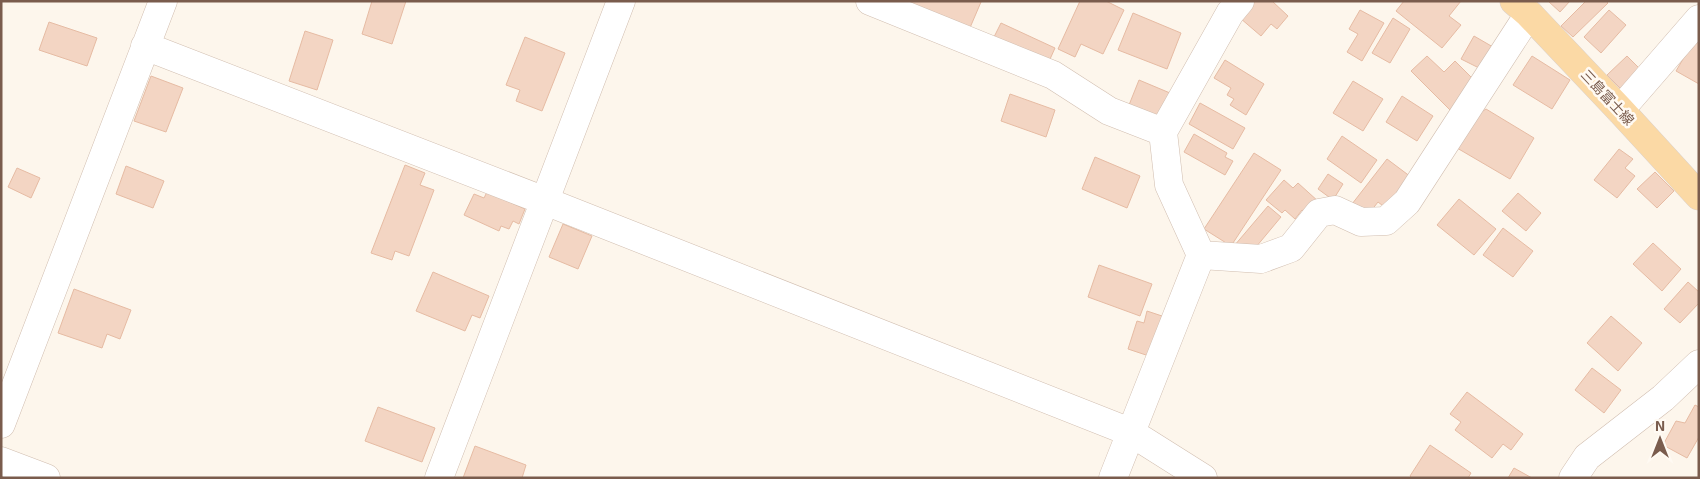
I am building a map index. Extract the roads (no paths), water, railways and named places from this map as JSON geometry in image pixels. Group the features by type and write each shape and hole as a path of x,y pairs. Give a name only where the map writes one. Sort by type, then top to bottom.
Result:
{"main road":[{"name":"三島富士線","path":"1521,8 1620,110 1699,196"}],"street":[{"path":"1,424 163,1"},
{"path":"439,478 621,1"},
{"path":"870,1 1053,75 1110,112 1163,132"},
{"path":"1112,478 1201,254 1169,185 1163,132 1225,21 1240,1"},
{"path":"1201,254 1261,259 1291,248 1319,213 1334,210 1361,222 1386,221 1407,202 1521,8"},
{"path":"1620,110 1699,19"},
{"path":"145,46 545,201 1130,432 1203,478"},
{"path":"1574,478 1587,458 1663,398 1699,364"},
{"path":"1,460 46,478"}]}
